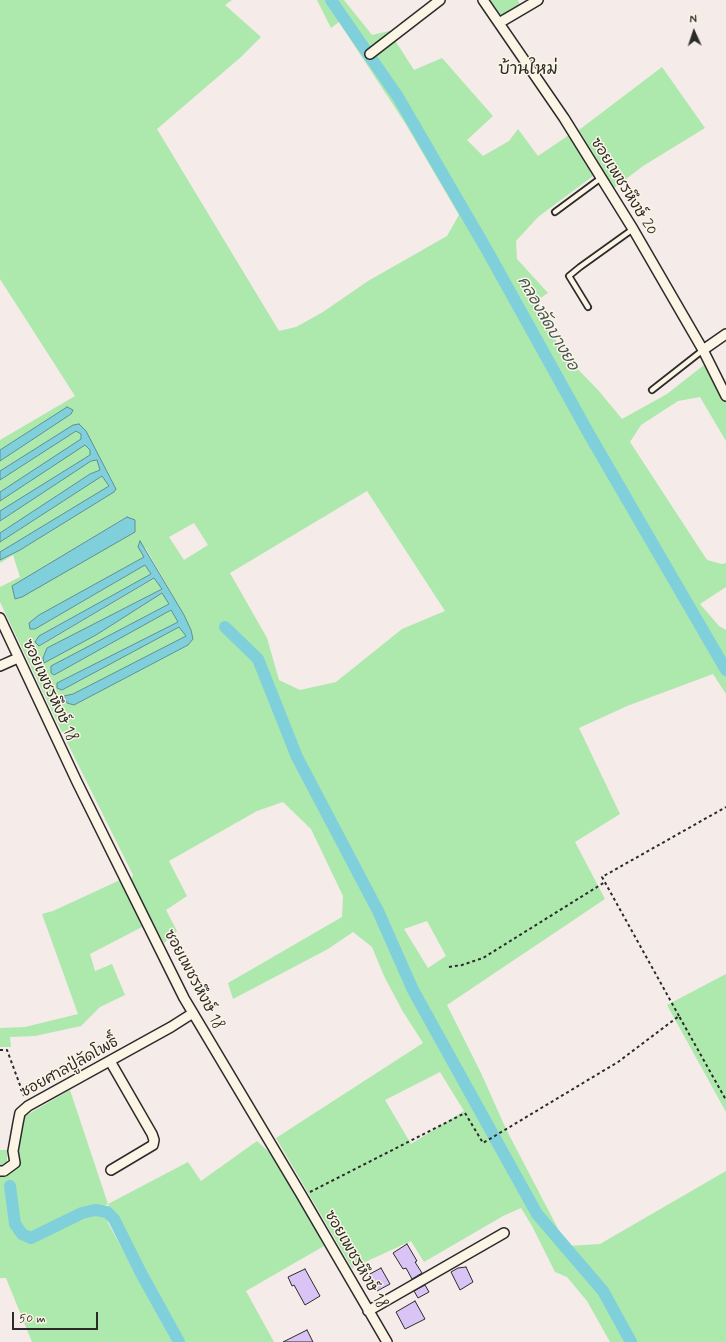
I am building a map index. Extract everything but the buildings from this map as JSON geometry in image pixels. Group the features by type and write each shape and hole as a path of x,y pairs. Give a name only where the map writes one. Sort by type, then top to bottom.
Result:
{"street":[{"path":"370,54 440,0"},
{"name":"ซอยเพชรหึงษ์ 20","path":"483,0 564,118 633,229 704,350 726,396"},
{"path":"499,23 538,0"},
{"path":"704,350 726,334"},
{"name":"ซอยเพชรหึงษ์ 18","path":"0,618 77,782 184,998 302,1196 386,1342"},
{"path":"0,666 18,658"},
{"name":"ซอยศาลปู่ลัดโพธิ์","path":"0,1171 4,1171 14,1163 13,1151 20,1113 28,1106 193,1013"},
{"path":"110,1061 154,1140 153,1145 111,1170"},
{"path":"368,1310 504,1233"}],"lane":[{"path":"556,212 601,178"},
{"path":"588,307 569,276 633,229"},
{"path":"652,390 704,350"}],"path":[{"path":"726,807 602,877 726,1100"},
{"path":"449,967 462,966 483,958 605,882"},
{"path":"302,1196 465,1113 483,1143 618,1062 679,1016"},
{"path":"0,1050 7,1050 28,1106"}],"green space":[{"path":"0,0 232,0 225,5 261,37 241,57 157,129 279,331 296,327 323,312 368,281 447,236 459,215 405,123 339,22 331,28 317,0 344,0 372,35 389,31 414,70 442,58 493,116 467,140 483,156 509,141 518,129 538,156 569,135 593,176 538,217 516,241 517,259 548,293 533,303 565,356 598,390 622,419 667,394 704,365 726,395 726,441 700,397 678,401 641,425 630,442 707,560 722,564 726,563 726,587 700,604 719,626 726,630 726,694 713,674 627,706 579,728 620,814 575,842 605,899 447,1005 481,1073 506,1129 567,1246 600,1244 726,1171 726,1342 610,1342 587,1301 567,1277 555,1272 532,1226 521,1208 503,1216 424,1262 411,1241 352,1268 276,1138 423,1043 402,1010 384,976 372,947 353,932 328,949 233,999 228,983 342,917 343,896 311,829 283,802 257,811 169,861 187,896 166,910 177,931 164,943 131,880 133,875 60,728 0,602 0,587 20,577 13,555 0,563 0,560 20,550 114,492 116,488 86,432 79,424 73,425 0,471 0,461 71,414 67,407 0,450 0,440 75,396 0,279","holes":["367,491 445,611 402,629 336,682 300,690 279,680 267,638 230,573","126,517 135,520 13,586","194,523 208,545 184,560 169,537","145,547 184,615 191,630 193,639 188,645 74,705 65,696 73,694 186,636 179,627 62,690 57,683 178,622 171,610 54,675 51,673 51,666 169,604 162,593 96,635 45,662 47,648 162,589 155,578 40,646 35,641 39,636 151,574 145,565 35,629 39,615 144,557","427,921 446,956 428,968 404,929","440,1072 464,1111 411,1144 385,1100"]},
{"path":"488,0 518,0 520,5 501,17"},
{"path":"662,67 705,128 643,166 614,188 579,130"},
{"path":"76,431 81,434 82,439 0,492 0,480"},
{"path":"85,444 90,450 90,455 0,511 0,501"},
{"path":"97,460 100,470 90,474 0,533 0,521 91,461"},
{"path":"102,476 109,486 0,552 0,542"},
{"path":"120,880 142,927 90,954 95,971 112,964 125,995 100,1007 81,1026 35,1036 10,1037 11,1047 0,1047 0,1028 25,1027 78,1014 42,914 53,911"},
{"path":"726,974 726,1112 667,1005"},
{"path":"70,1090 108,1204 86,1215 105,1217 172,1342 32,1342 6,1278 0,1278 0,1174 11,1173 13,1123"},
{"path":"257,1141 274,1157 299,1198 324,1246 246,1291 274,1342 181,1342 108,1204 188,1162 201,1181"},
{"path":"0,1150 7,1150 7,1163 0,1167"}],"water":[{"path":"67,407 73,410 71,414 0,461 0,450"},
{"path":"79,424 86,431 116,489 114,492 20,550 0,560 0,552 109,486 102,476 0,542 0,533 90,474 100,470 97,460 91,461 0,521 0,511 90,455 90,450 85,445 0,501 0,492 81,439 81,434 76,431 0,480 0,471 73,425"},
{"path":"127,517 135,520 135,532 22,597 15,599 12,586"},
{"path":"140,541 184,615 191,630 193,639 188,645 74,705 67,703 64,696 73,694 186,636 179,627 62,690 57,688 57,683 178,622 171,610 54,675 51,673 51,666 169,604 162,593 96,635 44,663 43,658 47,648 162,589 154,578 39,646 35,642 39,636 151,574 145,565 35,629 30,629 29,623 39,615 144,557 138,547"}],"waterway":[{"name":"คลองลัดบางยอ","path":"331,0 398,97 488,252 589,434 726,670"},
{"path":"225,627 258,659 297,757 378,911 413,990 537,1214 603,1291 631,1342"},
{"path":"10,1186 15,1224 22,1234 31,1238 82,1213 95,1210 107,1212 114,1219 141,1273 179,1342"}],"district":[{"name":"บ้านใหม่","path":"528,70"}]}
